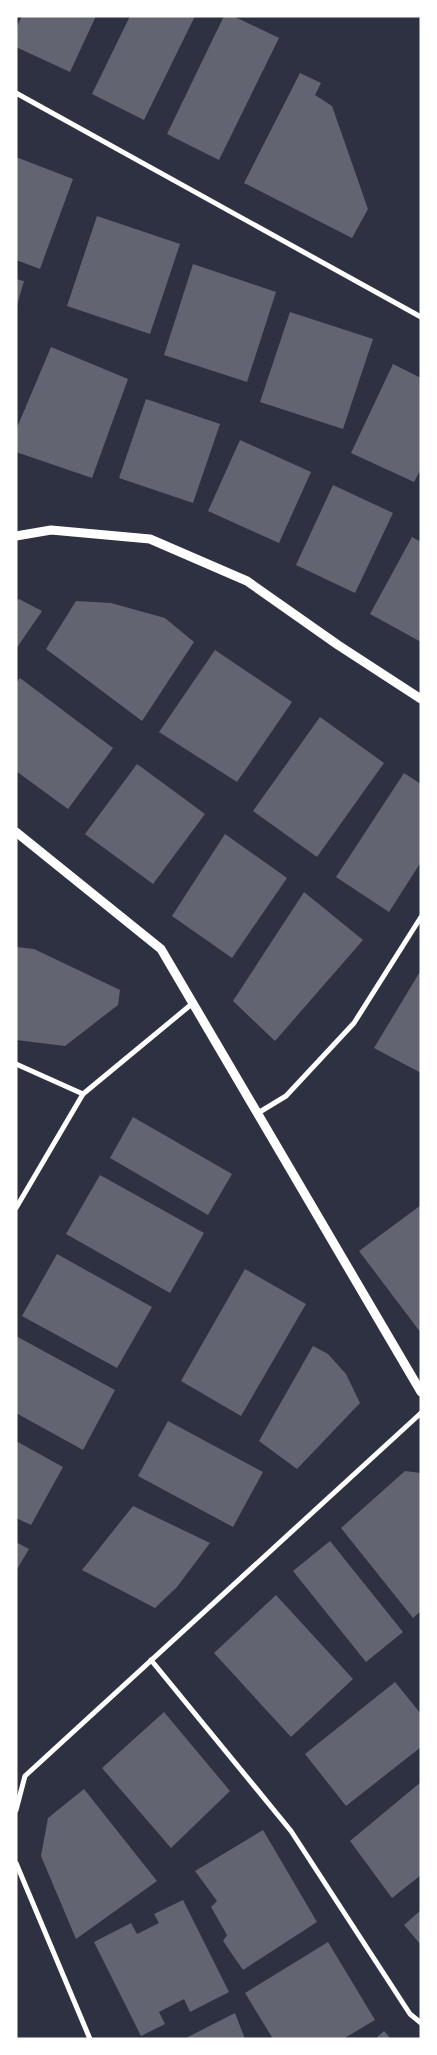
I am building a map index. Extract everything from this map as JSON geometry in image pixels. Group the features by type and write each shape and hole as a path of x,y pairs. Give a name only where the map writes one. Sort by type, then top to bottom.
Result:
{"street":[{"path":"16,93 421,317"},
{"path":"16,536 51,530 150,539 247,581 338,645 421,699"},
{"path":"16,832 161,949 421,1392"},
{"path":"258,1113 286,1096 354,1023 421,918"},
{"path":"16,1208 83,1094 193,1002"},
{"path":"16,1064 83,1094"},
{"path":"16,1810 25,1776 421,1413"},
{"path":"151,1660 291,1831 410,2014 421,2023"},
{"path":"16,1863 90,2039"}],"building":[{"path":"22,16 96,16 70,72 16,47 16,28"},
{"path":"130,16 195,16 144,120 92,94"},
{"path":"224,16 233,16 279,38 219,160 167,134"},
{"path":"300,73 321,83 315,95 332,106 368,209 352,238 244,183"},
{"path":"16,157 73,179 40,269 16,260"},
{"path":"97,216 180,244 150,334 67,306"},
{"path":"193,264 276,292 247,382 164,355"},
{"path":"16,279 24,281 17,305 16,304"},
{"path":"290,312 373,339 343,429 260,402"},
{"path":"51,347 128,379 92,478 16,452 16,430"},
{"path":"393,364 421,378 421,469 414,482 351,453"},
{"path":"146,399 220,424 193,503 119,478"},
{"path":"240,440 311,472 279,543 208,511"},
{"path":"333,485 393,513 355,593 296,565"},
{"path":"412,537 421,542 421,642 370,614"},
{"path":"19,599 42,611 16,649 16,601"},
{"path":"76,601 111,603 165,618 194,642 142,721 46,649"},
{"path":"215,650 292,702 237,782 159,732"},
{"path":"20,678 113,748 68,809 16,771 16,683"},
{"path":"320,717 384,763 317,857 253,811"},
{"path":"137,764 205,814 153,884 85,834"},
{"path":"404,773 421,784 421,862 389,912 336,877"},
{"path":"225,834 287,878 232,958 172,916"},
{"path":"304,892 363,940 275,1041 233,1001"},
{"path":"16,947 34,949 120,990 118,1005 65,1046 16,1040"},
{"path":"421,970 421,1073 374,1048"},
{"path":"133,1117 232,1174 208,1215 110,1158"},
{"path":"100,1175 204,1233 170,1293 66,1234"},
{"path":"421,1205 421,1333 359,1251"},
{"path":"57,1254 152,1307 117,1368 22,1316"},
{"path":"245,1269 306,1304 241,1416 181,1381"},
{"path":"16,1336 115,1390 83,1450 16,1413"},
{"path":"313,1346 328,1354 346,1374 360,1403 297,1469 259,1441"},
{"path":"168,1421 263,1472 233,1527 138,1476"},
{"path":"16,1441 63,1467 31,1525 16,1518"},
{"path":"405,1471 421,1473 421,1611 413,1618 341,1528"},
{"path":"133,1506 210,1543 177,1587 155,1608 82,1570"},
{"path":"330,1541 403,1632 366,1662 293,1571"},
{"path":"16,1542 29,1549 16,1571"},
{"path":"276,1595 353,1679 291,1737 214,1653"},
{"path":"395,1682 421,1714 421,1747 346,1806 305,1754"},
{"path":"164,1712 230,1791 171,1848 102,1768"},
{"path":"421,1782 421,1875 392,1898 350,1841"},
{"path":"84,1789 157,1881 76,1939 41,1856 48,1818"},
{"path":"263,1830 317,1922 243,1970 223,1941 227,1935 211,1907 217,1901 195,1871"},
{"path":"183,1900 229,1992 190,2012 184,1999 159,2012 165,2024 141,2036 94,1942 131,1923 137,1934 159,1923 154,1914"},
{"path":"421,1910 421,1945 404,1925"},
{"path":"328,1942 375,2020 343,2039 273,2039 245,1993"},
{"path":"235,2013 245,2039 184,2039"},
{"path":"384,2031 391,2039 375,2039"}]}
